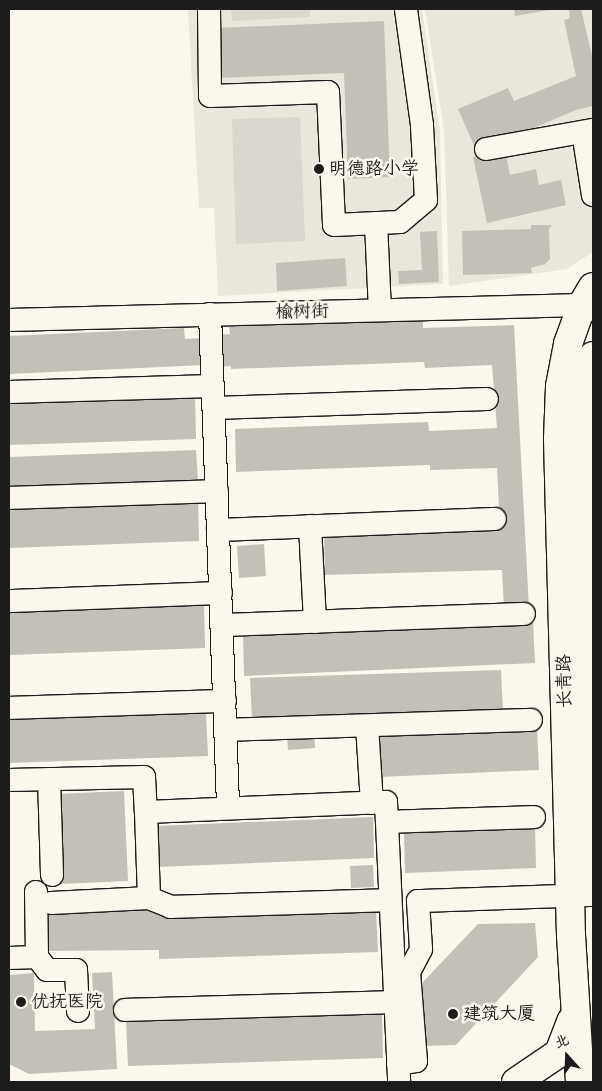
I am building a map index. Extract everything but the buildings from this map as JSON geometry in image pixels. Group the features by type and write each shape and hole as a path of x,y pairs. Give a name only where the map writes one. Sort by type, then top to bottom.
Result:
{"main road":[{"name":"长青路","path":"586,891 558,439 560,386 568,344 590,301"},
{"name":"长青路","path":"581,1074 574,1004 586,891 580,452 584,387 593,356"},
{"path":"516,1082 559,1053 568,1036 574,1004"}],"street":[{"path":"208,9 210,96 328,92 334,226 400,222 426,200 422,125 406,9"},
{"path":"486,149 588,131 593,194"},
{"path":"376,223 380,310"},
{"name":"榆树街","path":"9,320 380,310 590,301"},
{"path":"210,314 228,808"},
{"path":"9,392 213,386"},
{"path":"214,408 487,399"},
{"path":"9,498 217,491"},
{"path":"218,530 495,519"},
{"path":"310,526 315,622"},
{"path":"9,601 220,593"},
{"path":"222,625 524,614"},
{"path":"9,708 225,701"},
{"path":"226,730 531,720"},
{"path":"367,726 372,803"},
{"path":"9,780 144,777 149,898"},
{"path":"49,779 52,875"},
{"path":"146,812 386,802 398,1073"},
{"path":"387,822 534,817"},
{"path":"398,1073 416,1061 409,972 421,949 418,901 586,891"},
{"path":"78,1011 76,970 47,970 37,957 43,897 149,898 171,907 390,900"},
{"path":"9,958 37,957"},
{"path":"125,1010 395,1002"}],"shaded area":[{"name":"明德路小学","path":"188,9 422,9 440,130 443,284 218,296 214,208 199,208"},
{"path":"231,9 310,9 310,17 232,21"},
{"path":"425,9 593,9 593,252 567,269 449,286 444,130"},
{"path":"300,117 305,241 236,244 232,119"}],"place":[{"name":"明德路小学","path":"319,169"},
{"name":"优抚医院","path":"21,1002"},
{"name":"建筑大厦","path":"453,1014"}]}
